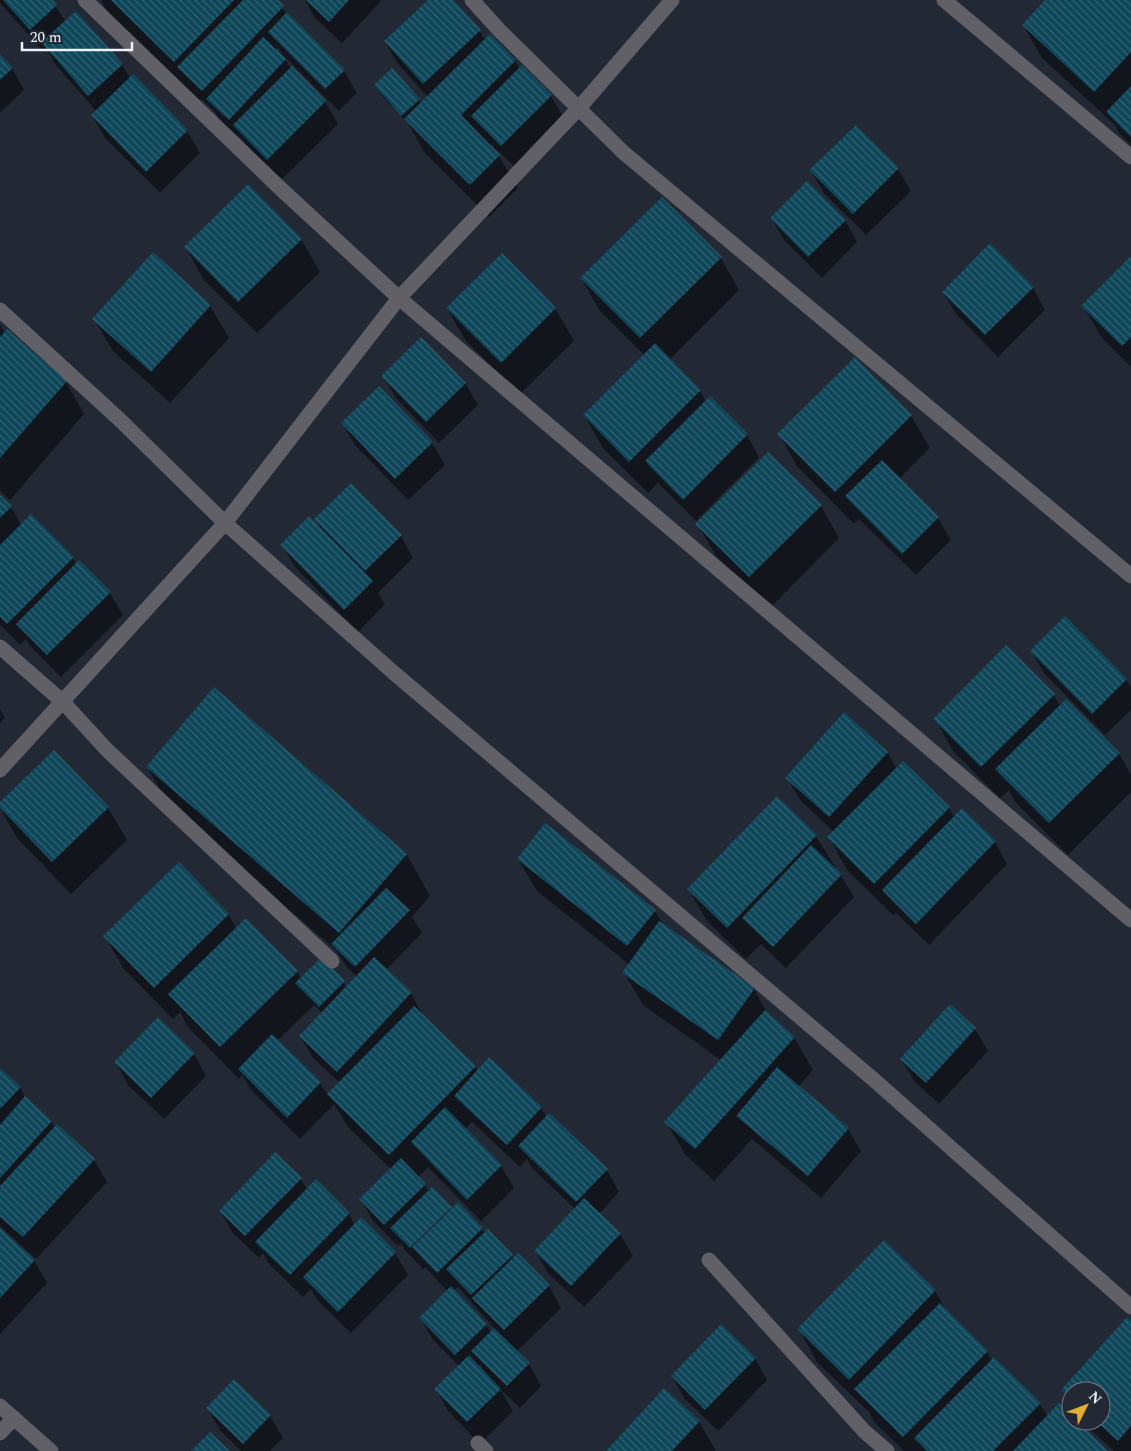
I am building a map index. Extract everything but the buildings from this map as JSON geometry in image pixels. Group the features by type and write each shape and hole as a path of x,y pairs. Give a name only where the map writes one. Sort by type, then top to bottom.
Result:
{"street":[{"path":"85,0 281,189 400,298 1131,920"},
{"path":"472,0 500,31 624,153 1131,576"},
{"path":"0,770 225,523 400,298 579,108 672,0"},
{"path":"944,0 1131,157"},
{"path":"0,310 119,419 225,523 394,673 873,1079 1131,1307"},
{"path":"0,647 63,702 107,750 332,961"},
{"path":"709,1260 865,1432 887,1451"},
{"path":"0,1406 51,1451"},
{"path":"0,1433 14,1418"}]}
